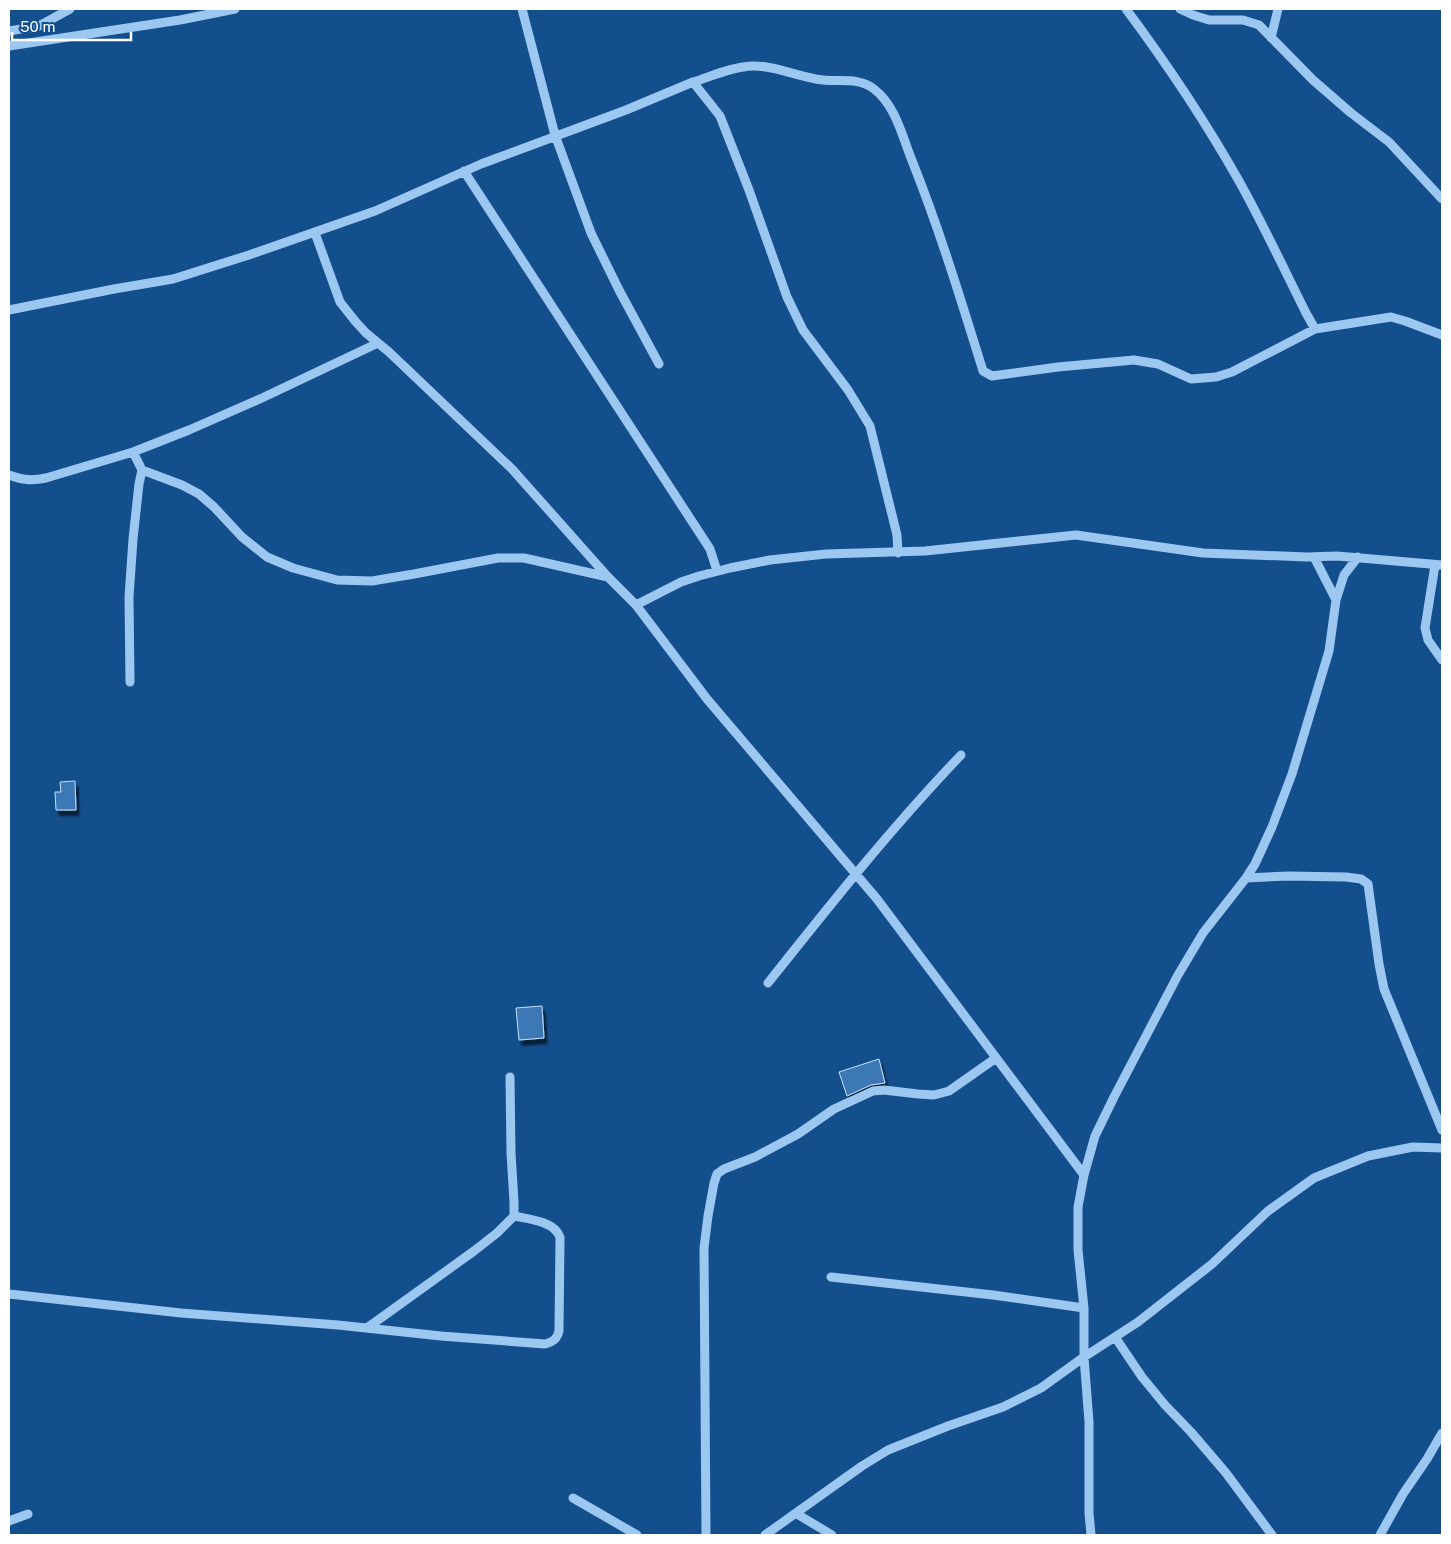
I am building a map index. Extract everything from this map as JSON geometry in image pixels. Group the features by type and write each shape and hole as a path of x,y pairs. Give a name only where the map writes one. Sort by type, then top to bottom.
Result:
{"street":[{"path":"9,31 39,26 70,9"},
{"path":"9,46 180,20 235,9"},
{"path":"522,9 556,135 591,233 659,364"},
{"path":"1126,9 1177,79 1240,182 1315,329"},
{"path":"1180,9 1209,20 1243,20 1259,25 1313,80 1351,113 1389,142 1442,199"},
{"path":"1271,38 1278,9"},
{"path":"9,310 173,279 315,233 375,211 464,171 626,110 693,82 723,72 753,66 783,70 806,78 862,81 883,98 893,113 928,202 983,371 992,376 1058,367 1134,360 1158,364 1191,379 1216,376 1232,372 1315,329 1391,318 1405,321 1442,335"},
{"path":"693,82 720,116 749,190 786,297 803,330 848,390 870,426 897,535 898,553"},
{"path":"464,171 710,549 717,571"},
{"path":"315,233 340,302 366,333 512,469 608,577 636,605 707,699 877,899 1084,1175"},
{"path":"9,475 22,480 34,481 133,452 232,412 378,343"},
{"path":"130,682 129,597 133,540 142,470 133,452"},
{"path":"142,470 182,485 199,494 242,537 267,556 293,568 337,580 372,581 498,558 524,558 608,577"},
{"path":"636,605 681,582 717,571 770,560 826,554 898,553 1076,535 1203,553 1358,557 1438,565 1425,628 1428,640 1442,660"},
{"path":"1314,557 1336,600"},
{"path":"1091,1535 1089,1513 1089,1422 1084,1357 1084,1308 1078,1250 1078,1207 1084,1175 1095,1136 1178,974 1203,933 1246,878 1255,864 1272,828 1292,774 1329,651 1336,600 1344,575 1358,557"},
{"path":"768,983 855,873 961,755"},
{"path":"1246,878 1288,876 1346,877 1361,879 1368,884 1378,964 1384,989 1442,1130"},
{"path":"706,1535 704,1248 708,1216 717,1174 724,1168 755,1157 798,1134 834,1109 874,1091 884,1090 934,1095 949,1091 996,1058"},
{"path":"367,1328 482,1245 514,1216 510,1077"},
{"path":"765,1535 862,1466 888,1450 948,1426 1003,1408 1040,1388 1138,1322 1212,1264 1268,1211 1314,1178 1368,1156 1412,1147 1442,1148"},
{"path":"9,1294 181,1313 545,1344 552,1342 558,1336 559,1331 560,1237 558,1231 539,1221 514,1216"},
{"path":"831,1277 993,1295 1084,1308"},
{"path":"1115,1337 1142,1377 1226,1473 1272,1535"},
{"path":"1380,1535 1403,1494 1442,1433"},
{"path":"573,1498 637,1535"},
{"path":"9,1521 28,1514"},
{"path":"797,1514 832,1535"}],"building":[{"path":"75,781 76,810 56,810 55,792 61,792 60,782"},
{"path":"542,1006 544,1038 519,1040 516,1008"},
{"path":"879,1059 885,1083 871,1085 847,1096 839,1072"}]}
